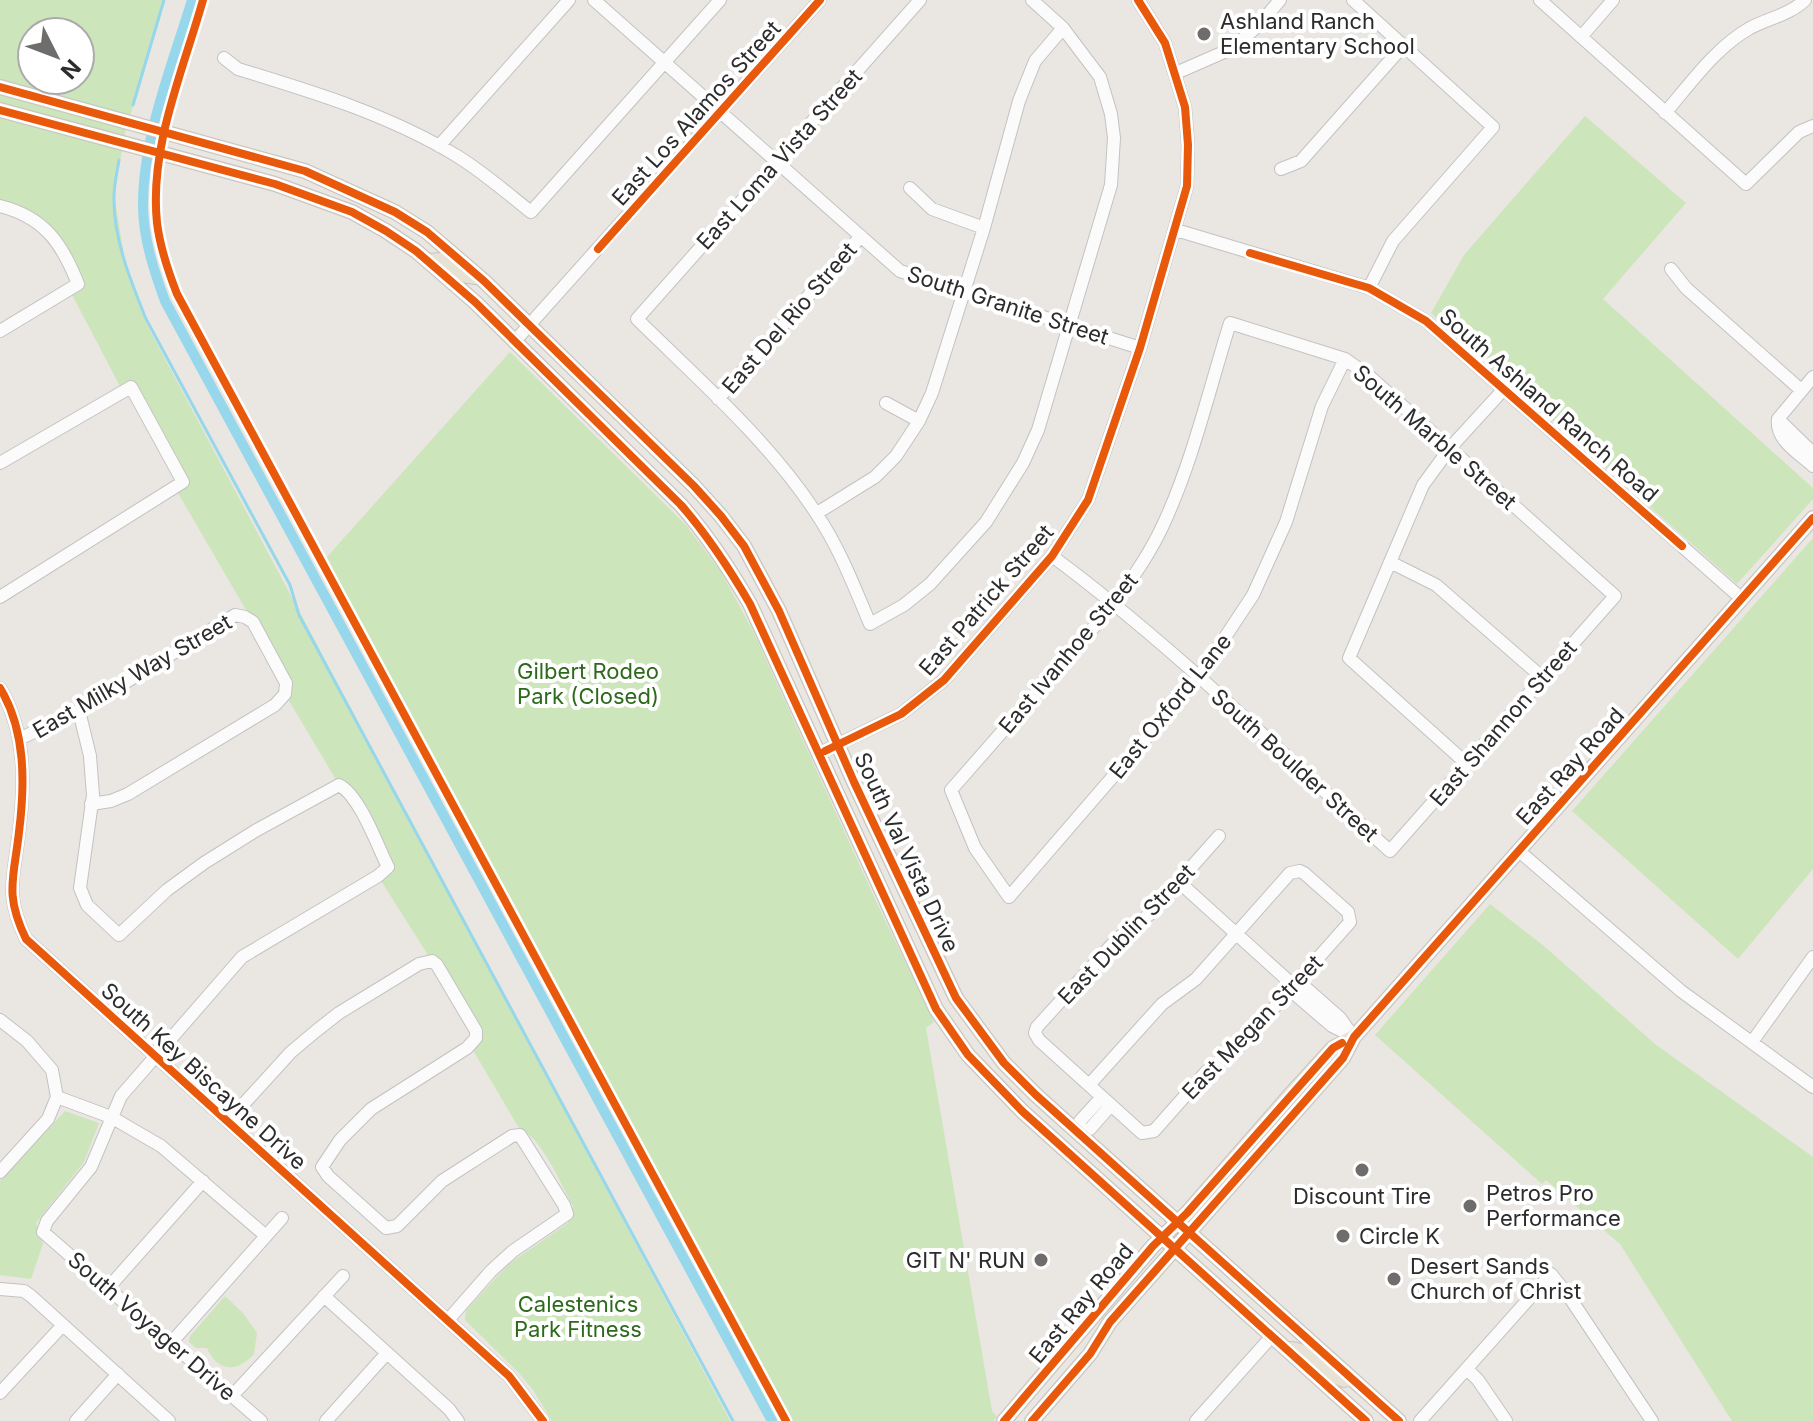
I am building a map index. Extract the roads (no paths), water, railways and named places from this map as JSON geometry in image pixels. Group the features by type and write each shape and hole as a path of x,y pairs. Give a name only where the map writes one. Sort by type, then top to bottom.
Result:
{"main road":[{"name":"South Val Vista Drive","path":"0,87 305,171 395,212 427,232 480,277 721,516 744,546 779,611 932,949 956,998 985,1041 1014,1074 1077,1132 1399,1421"},
{"name":"South Val Vista Drive","path":"0,110 275,184 332,204 386,231 429,261 515,341 705,532 750,604 936,1009 968,1055 987,1078 1063,1148 1366,1421"},
{"path":"332,204 347,199 371,210 395,212"},
{"path":"429,261 441,260 463,275 480,277"},
{"name":"East Ray Road","path":"1004,1421 1080,1329 1163,1237 1182,1228 1343,1058 1354,1037 1813,518"},
{"path":"913,960 932,949"},
{"path":"1063,1148 1077,1132"},
{"name":"East Ray Road","path":"1032,1421 1090,1354 1110,1322 1175,1248 1182,1228"},
{"path":"1286,1348 1302,1350 1340,1379 1350,1377"},
{"path":"1020,1421 1027,1410 1025,1396"}],"street":[{"path":"439,146 569,0"},
{"name":"South Granite Street","path":"594,0 900,271 1140,348"},
{"path":"224,58 238,69 345,102 439,146 470,165 531,212 720,0"},
{"name":"East Los Alamos Street","path":"515,341 820,0"},
{"name":"East Loma Vista Street","path":"718,399 637,319 920,0"},
{"path":"718,399 772,456 817,513 844,563 870,624 904,605 930,584 986,522 1004,497 1038,430 1111,185 1114,138 1111,114 1100,77 1063,28 1032,0"},
{"path":"1138,0 1165,43 1185,107 1187,186 1176,230"},
{"path":"1176,73 1231,49 1259,25 1280,0"},
{"path":"1353,0 1493,127 1393,241 1369,288"},
{"path":"1540,0 1746,184 1799,132 1813,126"},
{"path":"1581,37 1613,0"},
{"path":"1665,113 1720,49 1749,29 1796,9 1805,0"},
{"path":"817,513 875,477 896,456 919,421 932,393 984,228 1019,101 1035,61 1063,28"},
{"path":"1281,169 1301,161 1403,46"},
{"path":"910,188 932,209 984,228"},
{"path":"0,206 40,222 65,253 78,284 0,331"},
{"name":"South Ashland Ranch Road","path":"1176,230 1369,288 1426,321 1742,599"},
{"name":"East Patrick Street","path":"818,754 901,714 944,680 1052,556 1088,500 1176,230"},
{"name":"East Del Rio Street","path":"718,399 861,236"},
{"path":"1671,269 1686,288 1801,390"},
{"name":"South Marble Street","path":"1230,323 1345,359 1369,376 1615,596"},
{"name":"East Ivanhoe Street","path":"1009,897 975,848 951,790 1115,603 1138,570 1163,526 1183,475 1230,323"},
{"name":"East Oxford Lane","path":"1009,897 1198,678 1224,643 1253,595 1286,522 1322,406 1345,359"},
{"path":"1813,377 1778,419 1807,452 1813,466"},
{"path":"0,463 131,387 183,482 0,597"},
{"path":"1467,764 1349,658 1423,485 1450,448 1504,389"},
{"path":"886,403 919,421"},
{"name":"South Boulder Street","path":"1052,556 1115,603 1390,851"},
{"path":"1390,562 1436,585 1543,678"},
{"name":"East Shannon Street","path":"1390,851 1615,596"},
{"name":"East Milky Way Street","path":"19,739 79,711 235,615 253,622 286,683 285,694 275,705 128,794 91,804"},
{"name":"South Key Biscayne Drive","path":"0,688 19,739 24,775 17,851 6,870 13,908 26,939 509,1376 543,1421"},
{"path":"79,711 90,756 93,795 80,888 87,905 119,935 167,890 204,863 339,785 348,790 388,867 378,876 242,957 121,1096 111,1117"},
{"name":"East Dublin Street","path":"1089,1085 1039,1040 1035,1033 1037,1027 1117,939 1150,914 1219,836"},
{"path":"1519,851 1681,991 1813,1087"},
{"name":"East Megan Street","path":"1106,1101 1142,1133 1154,1131 1207,1071 1240,1046 1348,926 1350,917 1304,873 1295,871 1236,933"},
{"path":"1179,882 1294,985 1332,1026 1354,1037"},
{"path":"1077,1132 1080,1121 1106,1101 1089,1085 1162,1004 1196,979 1236,933"},
{"path":"1752,1042 1813,957"},
{"path":"228,1121 291,1052 316,1031 419,964 432,961 476,1031 476,1038 467,1048 371,1109 340,1140 322,1167 386,1228 397,1226 442,1181 512,1136 520,1135 567,1214 513,1251 448,1320"},
{"path":"0,1020 27,1041 52,1070 57,1097 48,1119 0,1172"},
{"path":"57,1097 111,1117 161,1146 266,1236"},
{"name":"South Voyager Drive","path":"111,1117 91,1167 47,1221 43,1232 261,1421"},
{"path":"109,1287 203,1181"},
{"path":"171,1343 282,1218"},
{"path":"1420,1421 1551,1274 1652,1421"},
{"path":"232,1396 343,1276"},
{"path":"4,1289 24,1291 169,1421"},
{"path":"324,1296 449,1409 458,1421"},
{"path":"0,1393 63,1325"},
{"path":"1196,1421 1272,1336"},
{"path":"326,1421 387,1353"},
{"path":"1467,1369 1506,1421"},
{"path":"76,1421 118,1374"}],"waterway":[{"path":"133,105 164,0"},
{"path":"192,0 153,127 144,179 147,242 165,301 772,1421"},
{"path":"119,160 114,192 116,228 146,319 290,585 299,615 733,1421"}],"place":[{"name":"Ashland Ranch Elementary School","path":"1204,34"},
{"name":"Discount Tire","path":"1362,1170"},
{"name":"Petros Pro Performance","path":"1470,1206"},
{"name":"Circle K","path":"1343,1236"},
{"name":"GIT N' RUN","path":"1041,1260"},
{"name":"Desert Sands Church of Christ","path":"1394,1279"}],"park label":[{"name":"Gilbert Rodeo Park (Closed)","path":"588,684"},
{"name":"Calestenics Park Fitness","path":"578,1316"}]}
